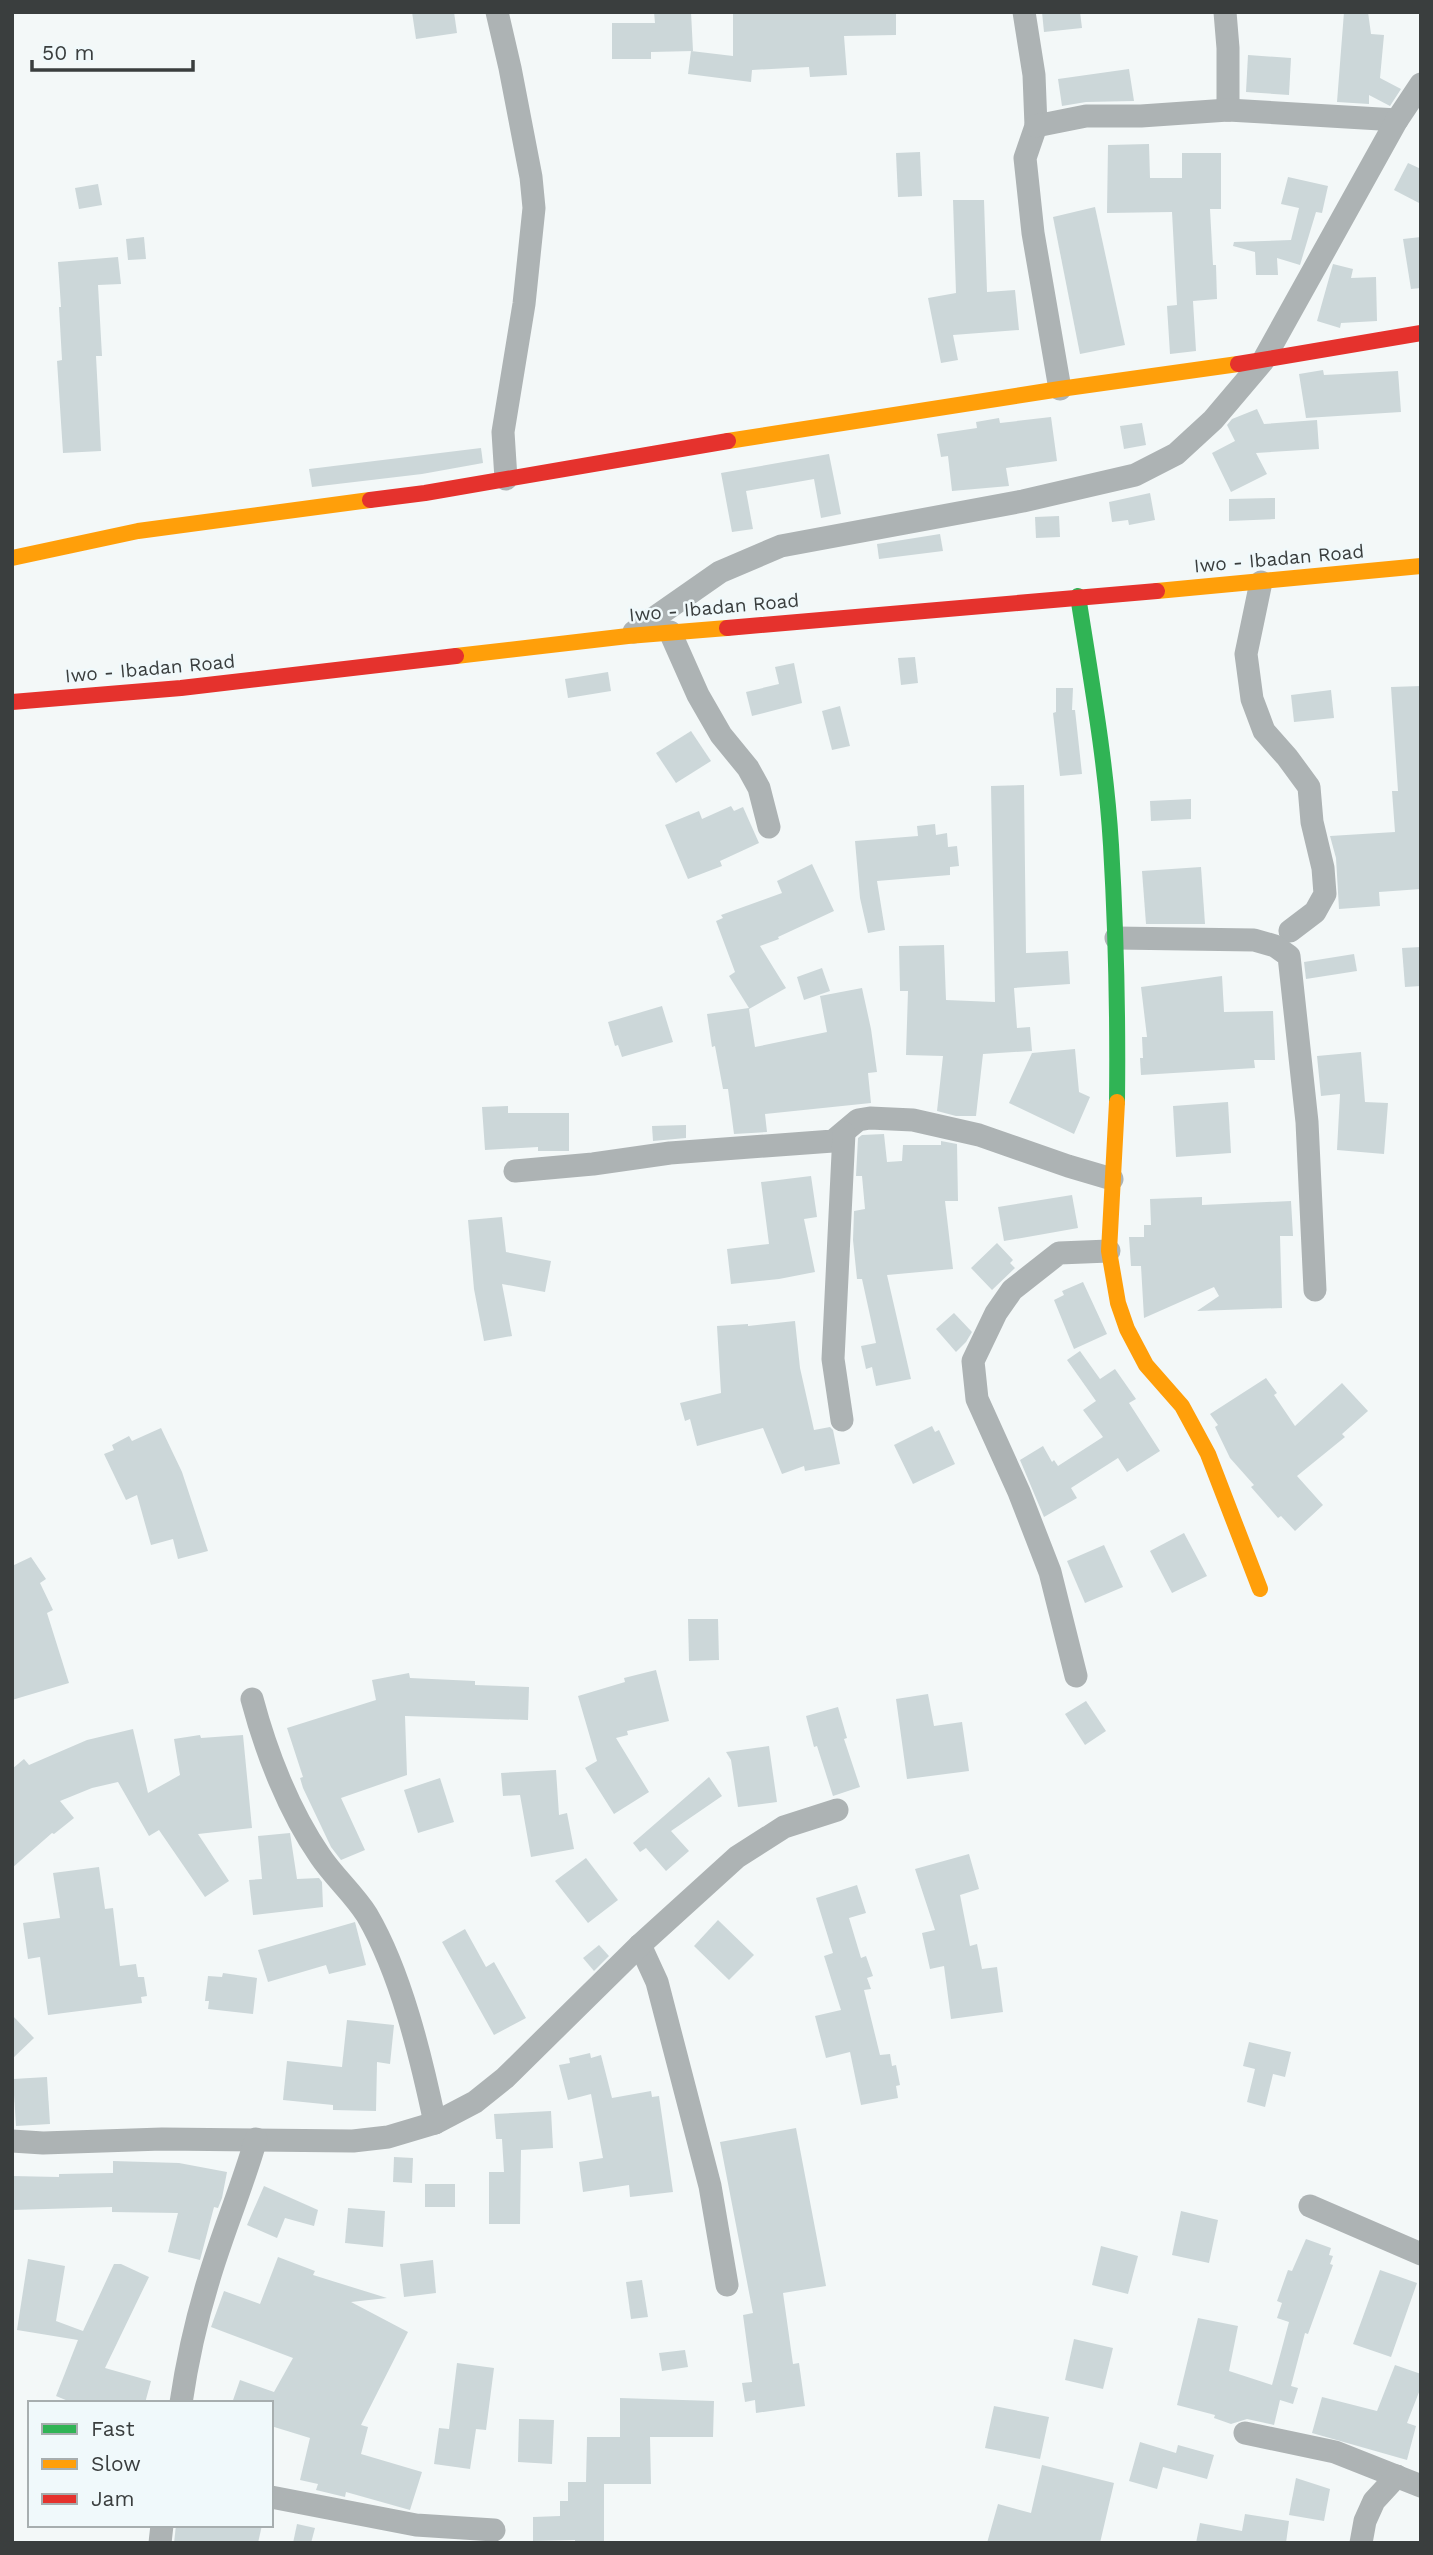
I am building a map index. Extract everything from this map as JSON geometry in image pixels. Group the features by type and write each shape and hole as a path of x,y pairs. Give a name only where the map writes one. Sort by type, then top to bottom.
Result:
{"street":[{"path":"497,12 526,150 534,208 524,304 503,432 506,480"},
{"path":"1024,12 1034,75 1036,126 1025,159 1032,233 1046,299 1060,389"},
{"path":"1225,12 1228,110"},
{"path":"628,635 720,572 781,546 1023,501 1135,475 1176,454 1213,420 1263,361 1397,120 1421,84"},
{"path":"1036,126 1086,116 1140,116 1228,110 1397,120"},
{"path":"12,558 138,531 425,493 783,431 1263,361 1421,333"},
{"name":"Iwo - Ibadan Road","path":"12,702 181,688 628,635 1421,566"},
{"path":"1261,582 1246,654 1252,699 1264,731 1309,787 1312,822 1323,868 1325,894 1315,912 1290,930"},
{"path":"1078,596 1104,771 1116,938 1117,1120 1109,1251 1118,1303 1127,1329 1146,1365 1182,1406 1208,1454 1260,1589"},
{"path":"670,632 698,695 720,735 748,768 759,788 769,827"},
{"path":"1116,938 1254,940 1275,946 1289,956 1307,1122 1315,1290"},
{"path":"515,1171 670,1153 833,1142 858,1120 913,1120 979,1135 1112,1179"},
{"path":"842,1420 833,1359 844,1133"},
{"path":"1076,1676 1050,1572 1019,1492 977,1399 973,1361 996,1313 1012,1290 1059,1253 1109,1251"},
{"path":"252,1699 271,1758 307,1836 321,1858 366,1914 391,1965 427,2084 435,2123"},
{"path":"12,2141 353,2141 388,2137 435,2123 475,2102 505,2078 640,1945 737,1857 784,1827 837,1810"},
{"path":"640,1945 657,1982 710,2186 727,2285"},
{"path":"181,2401 185,2373 208,2281 256,2139"},
{"path":"1310,2206 1421,2254"},
{"path":"1245,2433 1335,2452 1421,2486"},
{"path":"1361,2543 1365,2521 1374,2501 1397,2476"},
{"path":"273,2497 416,2525 494,2530"}],"building":[{"path":"412,12 454,12 457,33 416,39"},
{"path":"654,12 691,12 693,51 651,52 651,59 612,59 612,23 655,23"},
{"path":"733,12 896,12 896,35 844,36 847,75 810,77 809,67 752,70 751,82 688,74 691,51 733,56"},
{"path":"1042,12 1080,12 1082,28 1044,32"},
{"path":"1344,12 1368,12 1371,34 1384,35 1380,78 1401,89 1390,106 1369,95 1369,104 1337,102"},
{"path":"1248,55 1291,58 1289,95 1246,92"},
{"path":"1129,69 1134,101 1086,102 1062,106 1058,79"},
{"path":"1149,144 1150,178 1182,178 1182,153 1221,153 1221,209 1210,209 1217,299 1193,301 1196,351 1170,354 1167,306 1177,305 1172,212 1107,213 1108,145"},
{"path":"920,152 922,196 898,197 896,153"},
{"path":"1408,163 1421,169 1421,204 1394,190"},
{"path":"1288,177 1328,186 1322,213 1316,212 1300,265 1277,258 1278,275 1256,275 1255,252 1233,246 1234,242 1291,240 1299,208 1281,204"},
{"path":"98,184 102,205 79,209 75,188"},
{"path":"953,200 984,200 987,292 1015,290 1019,330 953,335 958,360 941,363 928,298 956,293"},
{"path":"1095,207 1125,345 1080,354 1053,217"},
{"path":"144,237 146,259 128,260 126,239"},
{"path":"1421,237 1421,288 1411,289 1403,239"},
{"path":"118,257 121,284 98,285 102,356 96,356 101,451 63,453 57,361 62,360 58,262"},
{"path":"1333,264 1353,269 1351,278 1376,277 1377,321 1341,323 1340,328 1317,321"},
{"path":"1323,370 1324,375 1398,371 1401,412 1306,418 1299,374"},
{"path":"1257,409 1264,424 1317,420 1319,449 1256,453 1267,474 1231,492 1212,453 1235,441 1227,425 1232,419"},
{"path":"1051,417 1057,461 1006,468 1009,486 952,491 948,456 941,457 937,434 977,428 976,422 999,418 1000,423"},
{"path":"1142,423 1146,445 1124,449 1120,426"},
{"path":"481,448 483,463 422,474 312,487 309,469"},
{"path":"829,454 841,514 821,518 814,479 746,491 753,529 732,532 721,473"},
{"path":"1150,493 1155,520 1129,525 1128,520 1112,522 1109,502"},
{"path":"1275,498 1275,519 1229,521 1229,499"},
{"path":"1059,516 1060,537 1036,538 1035,517"},
{"path":"940,534 943,551 879,559 877,544"},
{"path":"915,657 918,683 901,685 898,658"},
{"path":"794,663 802,703 752,716 746,692 779,684 775,667"},
{"path":"608,672 611,691 568,698 565,679"},
{"path":"1421,686 1421,889 1379,892 1380,906 1339,909 1336,858 1330,836 1395,832 1392,791 1398,791 1391,687"},
{"path":"1056,688 1073,688 1072,710 1075,710 1082,774 1060,776 1053,713 1056,712"},
{"path":"1331,690 1334,718 1294,722 1291,695"},
{"path":"840,706 850,746 832,750 822,711"},
{"path":"691,731 711,761 676,783 656,753"},
{"path":"1024,785 1026,953 1068,951 1070,984 1014,988 1017,1028 1030,1027 1032,1051 983,1054 976,1116 956,1116 937,1111 943,1056 906,1055 908,991 900,991 899,946 944,945 946,1000 995,1002 991,786"},
{"path":"1191,799 1191,819 1151,821 1150,801"},
{"path":"731,806 734,811 743,807 759,843 720,861 722,866 688,879 665,825 699,811 702,819"},
{"path":"935,824 936,835 947,833 948,847 957,846 959,866 950,867 950,875 877,881 885,930 868,933 860,898 855,841 918,836 917,826"},
{"path":"812,864 834,911 760,946 786,988 749,1009 755,1047 827,1032 820,996 862,988 877,1072 868,1073 871,1103 765,1114 767,1132 734,1134 728,1089 723,1089 707,1014 749,1008 729,976 735,972 716,921 723,918 721,915 782,893 777,881"},
{"path":"1201,867 1205,924 1146,924 1142,871"},
{"path":"1421,947 1421,986 1405,987 1402,948"},
{"path":"1354,954 1357,971 1306,979 1304,962"},
{"path":"822,968 830,991 804,1000 797,977"},
{"path":"1222,976 1224,1012 1273,1011 1275,1060 1254,1060 1255,1068 1141,1075 1142,1037 1147,1037 1141,987"},
{"path":"662,1006 673,1042 622,1057 618,1045 615,1046 608,1022"},
{"path":"1075,1049 1079,1092 1090,1097 1074,1134 1009,1103 1032,1053"},
{"path":"1361,1052 1365,1102 1388,1103 1384,1154 1337,1150 1340,1094 1321,1096 1317,1056"},
{"path":"1228,1102 1231,1153 1176,1157 1173,1106"},
{"path":"508,1106 508,1113 569,1113 569,1151 538,1151 538,1147 485,1150 482,1107"},
{"path":"686,1125 686,1138 653,1141 652,1126"},
{"path":"884,1134 887,1162 902,1161 903,1145 941,1145 941,1141 957,1144 958,1201 945,1201 953,1269 887,1275 911,1379 876,1386 872,1367 866,1369 861,1346 876,1343 862,1279 857,1279 853,1240 854,1211 865,1209 862,1176 856,1176 858,1138 862,1135"},
{"path":"811,1176 817,1217 804,1219 815,1272 731,1284 727,1249 769,1244 761,1182"},
{"path":"1072,1195 1078,1228 1004,1241 998,1207"},
{"path":"1202,1197 1202,1205 1291,1201 1293,1236 1280,1236 1282,1308 1197,1311 1219,1296 1214,1287 1144,1318 1141,1266 1131,1266 1129,1237 1144,1237 1144,1225 1151,1225 1150,1199"},
{"path":"502,1217 506,1252 551,1261 545,1292 502,1284 512,1336 484,1341 474,1289 468,1220"},
{"path":"997,1243 1013,1260 1010,1263 1015,1268 992,1290 971,1268"},
{"path":"1083,1282 1107,1334 1074,1349 1054,1300 1064,1295 1062,1291"},
{"path":"954,1313 972,1332 956,1352 936,1329"},
{"path":"795,1321 800,1368 814,1430 830,1427 833,1430 840,1464 805,1471 804,1466 782,1474 763,1428 697,1446 690,1419 685,1421 680,1403 721,1393 717,1326"},
{"path":"1080,1351 1100,1379 1115,1369 1136,1399 1129,1403 1160,1451 1127,1472 1118,1458 1071,1488 1077,1498 1044,1517 1020,1460 1043,1446 1052,1462 1054,1460 1058,1466 1103,1437 1083,1410 1096,1401 1067,1360"},
{"path":"1266,1378 1295,1426 1342,1383 1368,1411 1342,1434 1345,1437 1297,1476 1323,1505 1295,1531 1281,1516 1278,1518 1251,1487 1254,1485 1230,1458 1215,1427 1218,1425 1210,1414"},
{"path":"932,1426 935,1432 939,1430 955,1464 913,1484 894,1445"},
{"path":"161,1428 182,1472 208,1551 178,1559 173,1539 151,1545 137,1495 126,1500 104,1454 114,1450 112,1445 129,1436 132,1441"},
{"path":"1184,1533 1207,1576 1172,1593 1150,1551"},
{"path":"1104,1545 1123,1587 1085,1603 1067,1561"},
{"path":"31,1557 46,1579 40,1583 53,1610 47,1613 69,1683 12,1700 12,1566"},
{"path":"688,1619 718,1619 719,1660 689,1661"},
{"path":"656,1670 669,1721 627,1731 628,1735 616,1738 649,1792 614,1814 585,1768 597,1761 578,1696 625,1682 624,1678"},
{"path":"409,1673 410,1678 529,1687 528,1720 405,1716 407,1775 341,1798 365,1850 341,1860 331,1847 303,1788 300,1778 303,1777 287,1728 376,1700 372,1680"},
{"path":"928,1694 934,1726 962,1722 969,1771 907,1779 896,1699"},
{"path":"1086,1701 1106,1731 1085,1745 1065,1714"},
{"path":"838,1707 847,1738 844,1739 860,1787 833,1796 817,1746 814,1747 806,1716"},
{"path":"133,1729 148,1793 180,1775 174,1739 200,1735 201,1738 243,1735 252,1828 198,1834 229,1881 205,1897 159,1830 149,1836 118,1782 92,1788 60,1801 74,1818 52,1833 12,1868 12,1769 24,1759 29,1765 87,1740"},
{"path":"769,1746 777,1802 738,1807 731,1760 726,1752"},
{"path":"556,1770 559,1815 567,1813 574,1849 531,1857 520,1795 503,1796 501,1773"},
{"path":"709,1777 722,1796 671,1831 689,1851 666,1871 646,1848 640,1852 633,1843"},
{"path":"440,1778 454,1822 418,1833 404,1790"},
{"path":"290,1833 297,1879 319,1878 322,1882 323,1907 253,1915 249,1880 262,1879 258,1836"},
{"path":"969,1854 979,1889 960,1895 970,1946 977,1944 982,1969 997,1967 1003,2012 951,2019 944,1966 930,1969 922,1933 935,1930 915,1869"},
{"path":"586,1858 618,1900 588,1923 555,1881"},
{"path":"99,1867 105,1909 113,1908 120,1966 136,1964 138,1977 144,1977 147,1996 141,1997 142,2003 48,2015 40,1957 28,1959 23,1923 60,1918 53,1873"},
{"path":"857,1885 866,1913 849,1918 861,1958 866,1956 873,1976 867,1978 871,1989 864,1990 880,2055 890,2054 892,2066 896,2065 900,2085 896,2086 898,2098 861,2105 850,2052 826,2058 815,2016 841,2010 824,1956 833,1953 816,1898"},
{"path":"718,1920 754,1955 729,1980 694,1946"},
{"path":"355,1922 366,1965 329,1974 326,1965 268,1982 258,1950"},
{"path":"465,1929 486,1967 494,1962 526,2018 494,2035 442,1942"},
{"path":"599,1945 609,1956 594,1971 583,1958"},
{"path":"223,1973 257,1978 253,2014 208,2009 209,2001 205,2001 208,1976 222,1977"},
{"path":"12,2015 34,2038 12,2059"},
{"path":"347,2020 394,2025 390,2064 377,2062 376,2111 333,2110 333,2105 283,2100 287,2061 342,2067"},
{"path":"1249,2042 1291,2052 1285,2077 1273,2074 1265,2107 1247,2102 1255,2069 1243,2066"},
{"path":"590,2053 591,2058 601,2055 612,2098 651,2091 652,2097 659,2096 673,2192 630,2197 629,2185 583,2192 579,2162 603,2158 591,2094 568,2100 559,2065 570,2063 569,2058"},
{"path":"47,2077 50,2124 16,2126 13,2079"},
{"path":"551,2111 553,2148 521,2150 520,2224 489,2224 489,2172 504,2172 502,2139 496,2139 494,2114"},
{"path":"796,2128 826,2286 783,2293 793,2364 799,2363 805,2406 756,2413 755,2400 745,2402 742,2383 752,2382 743,2315 753,2313 720,2142"},
{"path":"394,2157 413,2158 412,2183 393,2182"},
{"path":"113,2161 179,2163 227,2172 222,2198 218,2208 214,2207 200,2260 168,2252 178,2213 112,2212 112,2207 12,2210 12,2176 59,2177 59,2174 113,2173"},
{"path":"425,2184 455,2184 455,2207 425,2207"},
{"path":"264,2186 318,2210 314,2226 285,2218 277,2238 247,2225"},
{"path":"348,2208 385,2211 383,2247 345,2243"},
{"path":"1181,2211 1218,2220 1209,2263 1172,2255"},
{"path":"1306,2239 1331,2248 1329,2255 1333,2256 1330,2264 1333,2265 1308,2334 1305,2333 1291,2386 1298,2388 1293,2404 1280,2400 1274,2425 1247,2419 1231,2424 1214,2418 1215,2415 1177,2405 1198,2318 1238,2326 1229,2371 1272,2385 1289,2322 1277,2318 1282,2303 1277,2301 1288,2270 1292,2271"},
{"path":"1101,2246 1138,2256 1128,2294 1092,2285"},
{"path":"278,2257 315,2271 313,2275 387,2298 351,2302 408,2332 361,2425 368,2427 361,2454 422,2472 410,2510 346,2492 345,2497 316,2490 318,2484 300,2480 310,2438 273,2427 273,2401 233,2401 240,2380 274,2392 293,2358 211,2327 224,2291 260,2304"},
{"path":"28,2259 65,2266 56,2321 83,2331 114,2264 121,2264 149,2277 105,2368 151,2381 146,2401 68,2401 56,2396 78,2340 17,2330"},
{"path":"433,2260 436,2293 404,2297 400,2264"},
{"path":"1380,2270 1417,2283 1391,2357 1353,2344"},
{"path":"642,2280 648,2317 631,2319 626,2282"},
{"path":"1074,2339 1113,2348 1103,2389 1065,2380"},
{"path":"685,2350 688,2367 662,2371 659,2353"},
{"path":"457,2363 494,2368 486,2430 476,2429 470,2469 434,2464 439,2428 449,2429"},
{"path":"1395,2365 1421,2374 1421,2387 1407,2423 1416,2426 1407,2460 1312,2433 1322,2397 1377,2411"},
{"path":"620,2398 714,2401 713,2437 650,2437 651,2484 604,2484 604,2543 575,2543 575,2540 533,2541 533,2517 560,2516 560,2501 568,2501 568,2482 586,2482 587,2437 620,2437"},
{"path":"994,2406 1049,2417 1040,2459 985,2448"},
{"path":"519,2419 554,2420 552,2464 518,2462"},
{"path":"1140,2442 1176,2453 1178,2445 1214,2455 1207,2479 1163,2467 1157,2489 1129,2481"},
{"path":"1042,2465 1114,2483 1100,2543 987,2543 998,2504 1031,2513"},
{"path":"1296,2478 1330,2489 1324,2521 1289,2515"},
{"path":"1245,2514 1289,2521 1286,2543 1196,2543 1200,2523 1242,2531"},
{"path":"297,2524 315,2528 311,2543 293,2543"},
{"path":"176,2527 262,2527 258,2543 174,2543"}],"traffic: fast":[{"path":"1078,596 1098,720 1109,814 1117,1006 1117,1102"}],"traffic: slow":[{"path":"728,441 1238,364"},
{"path":"12,558 138,531 370,500"},
{"path":"1157,591 1421,566"},
{"path":"456,656 628,636 727,628"},
{"path":"1117,1102 1109,1251 1118,1303 1127,1329 1146,1365 1182,1406 1208,1454 1260,1589"}],"traffic: jam":[{"path":"1238,364 1421,333"},
{"path":"370,500 728,441"},
{"path":"727,628 1157,591"},
{"path":"12,702 181,688 456,656"}]}
